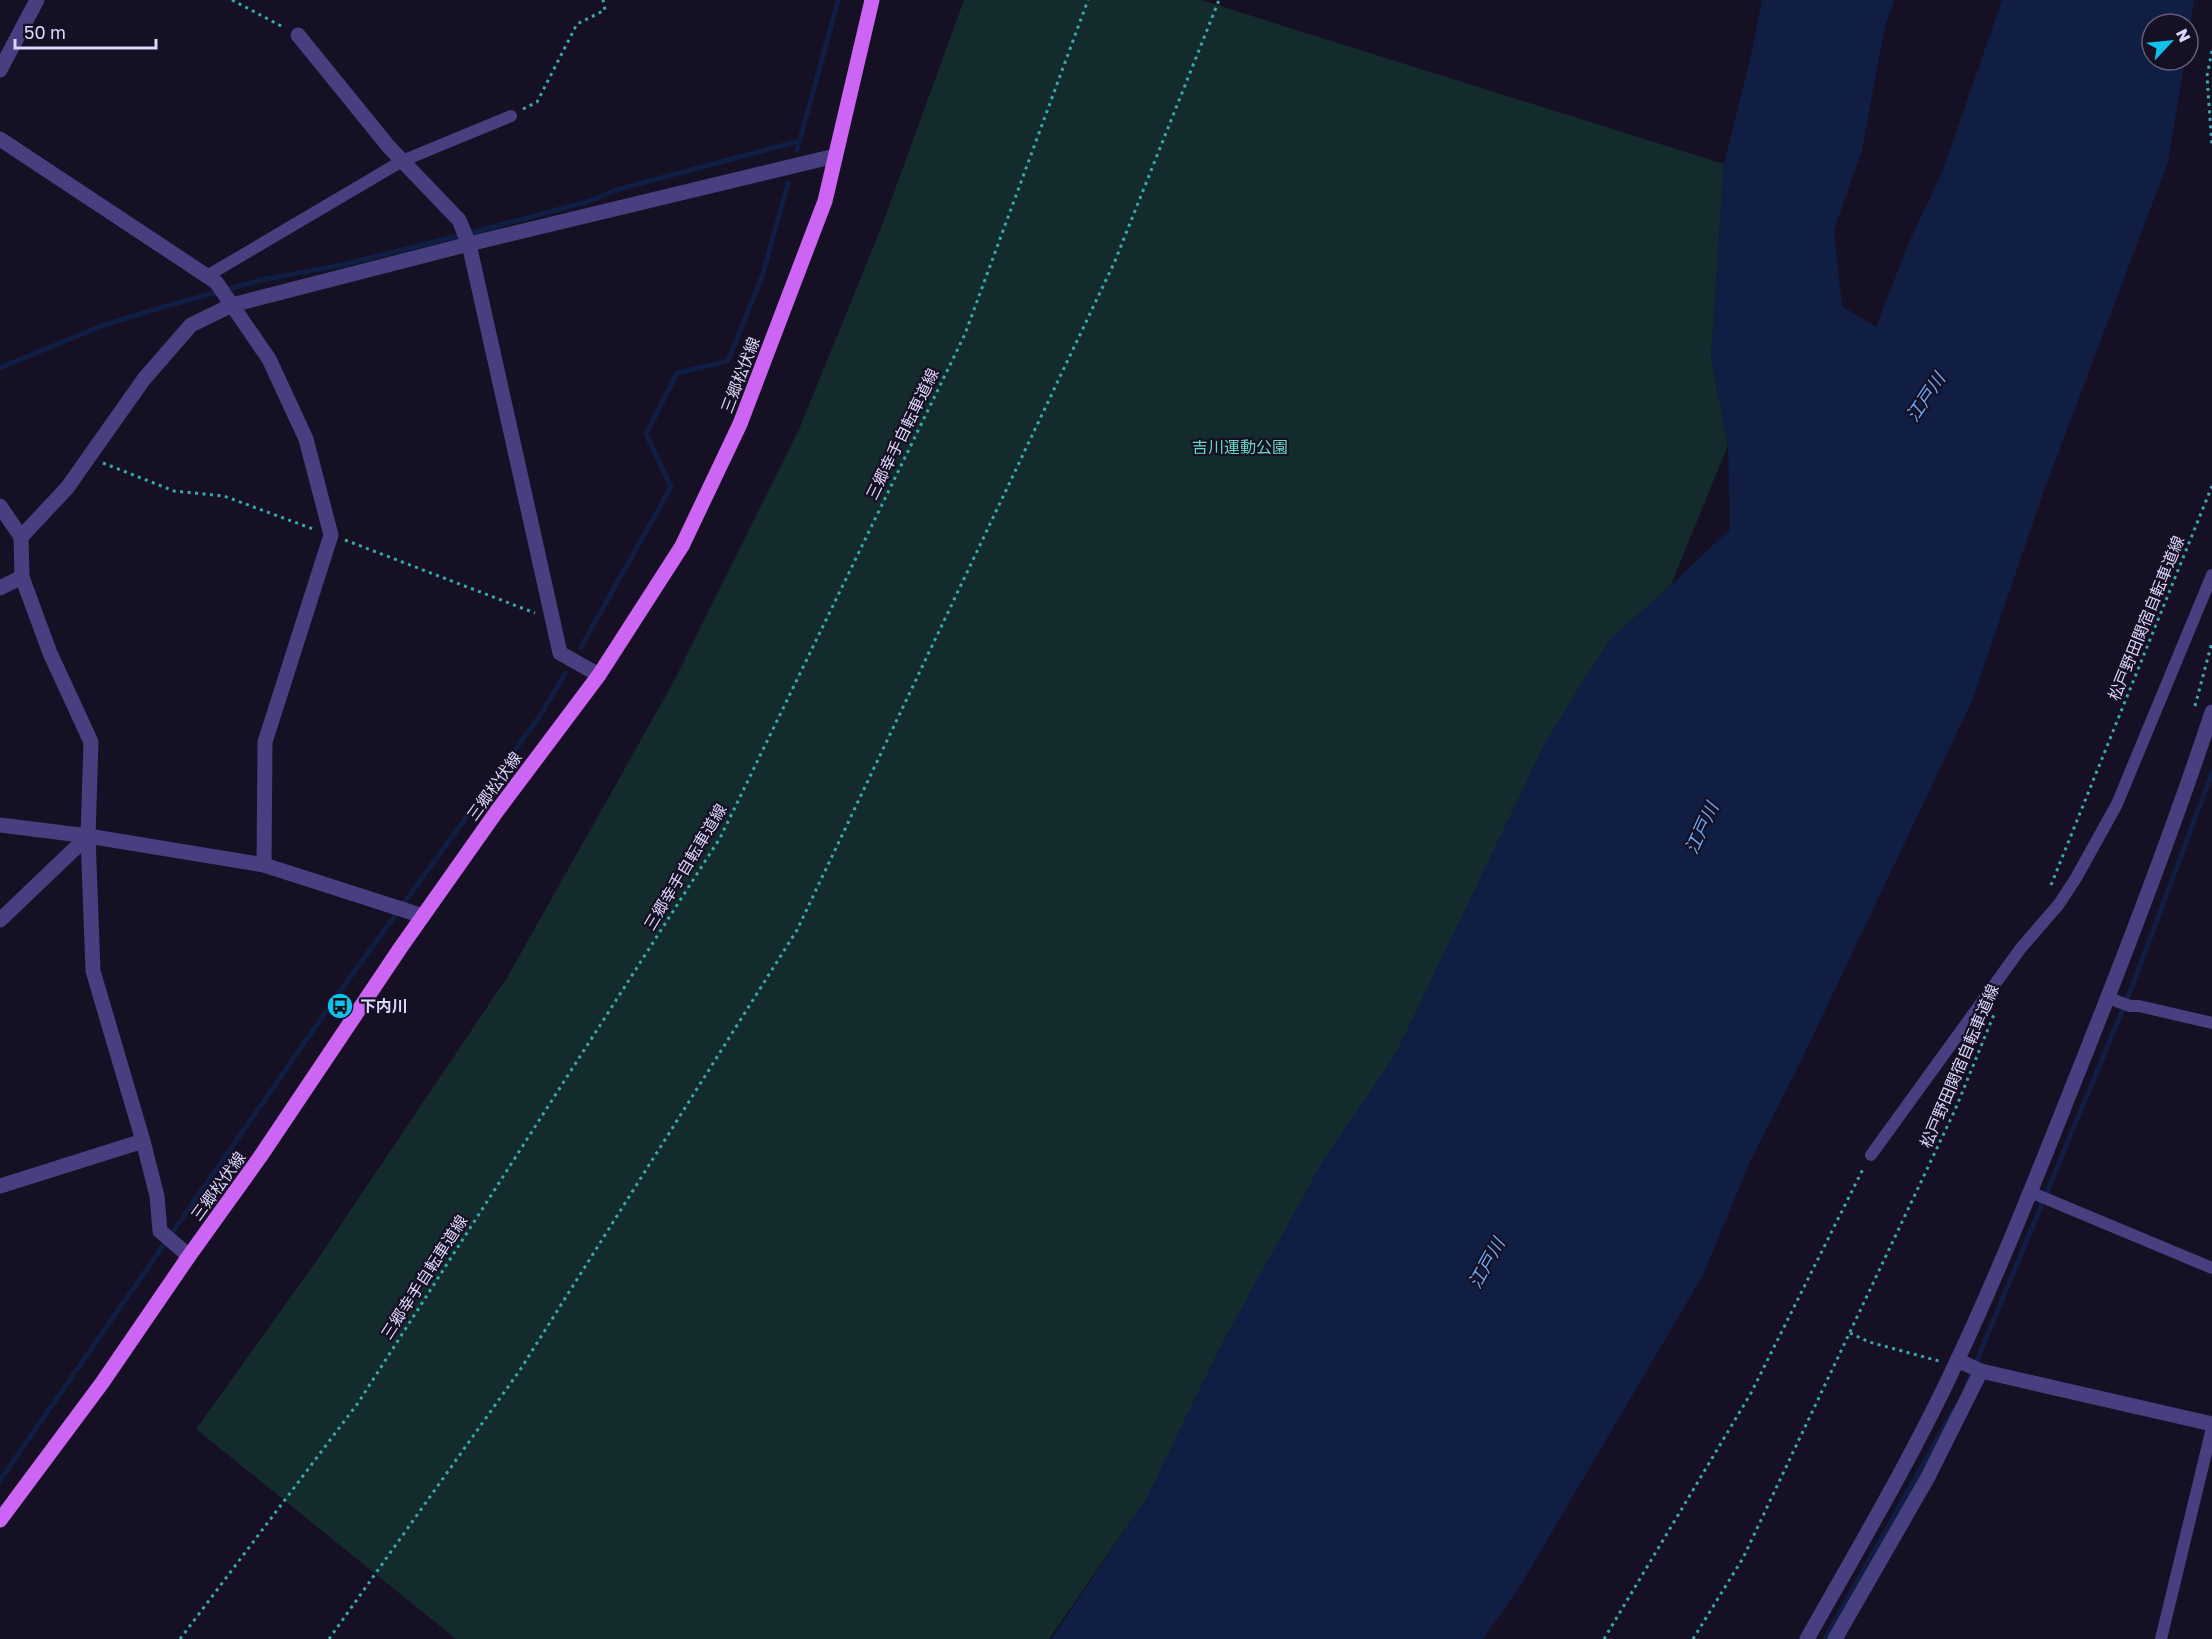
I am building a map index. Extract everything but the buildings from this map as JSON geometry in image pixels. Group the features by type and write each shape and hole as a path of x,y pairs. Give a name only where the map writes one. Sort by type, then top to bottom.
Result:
{"main road":[{"name":"三郷松伏線","path":"0,1520 102,1383 184,1251 260,1157 423,916 497,811 599,675 682,546 740,424 825,201 872,0"}],"street":[{"path":"0,70 37,0"},
{"path":"298,35 402,161 459,220 469,244 560,653 599,675"},
{"path":"0,139 216,282 269,360 306,439 332,535 265,742 264,865"},
{"path":"21,537 68,488 144,379 191,324 232,304 835,156"},
{"path":"0,506 21,537 22,577 50,653 91,742 88,836 93,971 143,1141 157,1196 160,1231 184,1251"},
{"path":"0,588 22,577"},
{"path":"1807,1639 1906,1463 1955,1365 2030,1192 2108,998 2196,762 2212,712"},
{"path":"0,825 88,836 264,865 423,916"},
{"path":"0,920 88,836"},
{"path":"0,1186 143,1141"},
{"path":"1955,1365 2212,1426"},
{"path":"1835,1639 1928,1476 1981,1371"}],"lane":[{"path":"207,276 402,161 511,116"},
{"path":"1871,1155 2022,948 2059,904 2076,878 2121,794 2212,575"},
{"path":"2108,998 2130,1006 2139,1006 2212,1023"},
{"path":"2030,1192 2212,1268"},
{"path":"2161,1639 2212,1426"}],"path":[{"path":"232,0 298,35"},
{"path":"511,116 537,102 577,24 605,10 603,0"},
{"name":"三郷幸手自転車道線","path":"180,1639 358,1403 720,838 965,334 1088,0"},
{"path":"329,1639 520,1370 797,930 1115,261 1219,0"},
{"path":"2212,51 2207,76 2212,147"},
{"name":"松戸野田関宿自転車道線","path":"2051,885 2212,486"},
{"name":"松戸野田関宿自転車道線","path":"1693,1639 1743,1558 1955,1110 2000,1002"},
{"path":"1605,1639 1751,1393 1871,1155"},
{"path":"1850,1333 1891,1349 1955,1365"}],"green space":[{"name":"吉川運動公園","path":"964,0 1201,0 1724,164 1711,359 1728,445 1671,585 1576,692 1395,1055 1145,1501 1049,1639 456,1639 196,1429 315,1263 508,976 673,683 800,427 881,228"}],"water":[{"name":"江戸川","path":"1762,0 1895,0 1885,26 1862,150 1834,230 1842,306 1876,327 1909,242 1943,170 2002,0 2194,0 2192,12 2140,12 2140,72 2183,72 2168,162 2042,496 1972,701 1801,1061 1749,1164 1703,1275 1519,1588 1483,1639 1051,1639 1145,1501 1222,1343 1324,1159 1395,1055 1544,745 1576,692 1611,638 1730,529 1728,445 1711,359 1724,164"}],"waterway":[{"path":"797,150 838,1"},
{"path":"0,368 101,326 163,307 261,280 342,265 493,227 590,201 616,190 799,141"},
{"path":"581,647 671,487 646,434 677,373 728,361 763,274 788,183"},
{"path":"0,1480 346,983 539,717 565,674"},
{"path":"1967,1384 2130,992 2212,773"},
{"path":"1825,1639 1953,1411"}],"place":[{"name":"下内川","path":"340,1006"}]}
